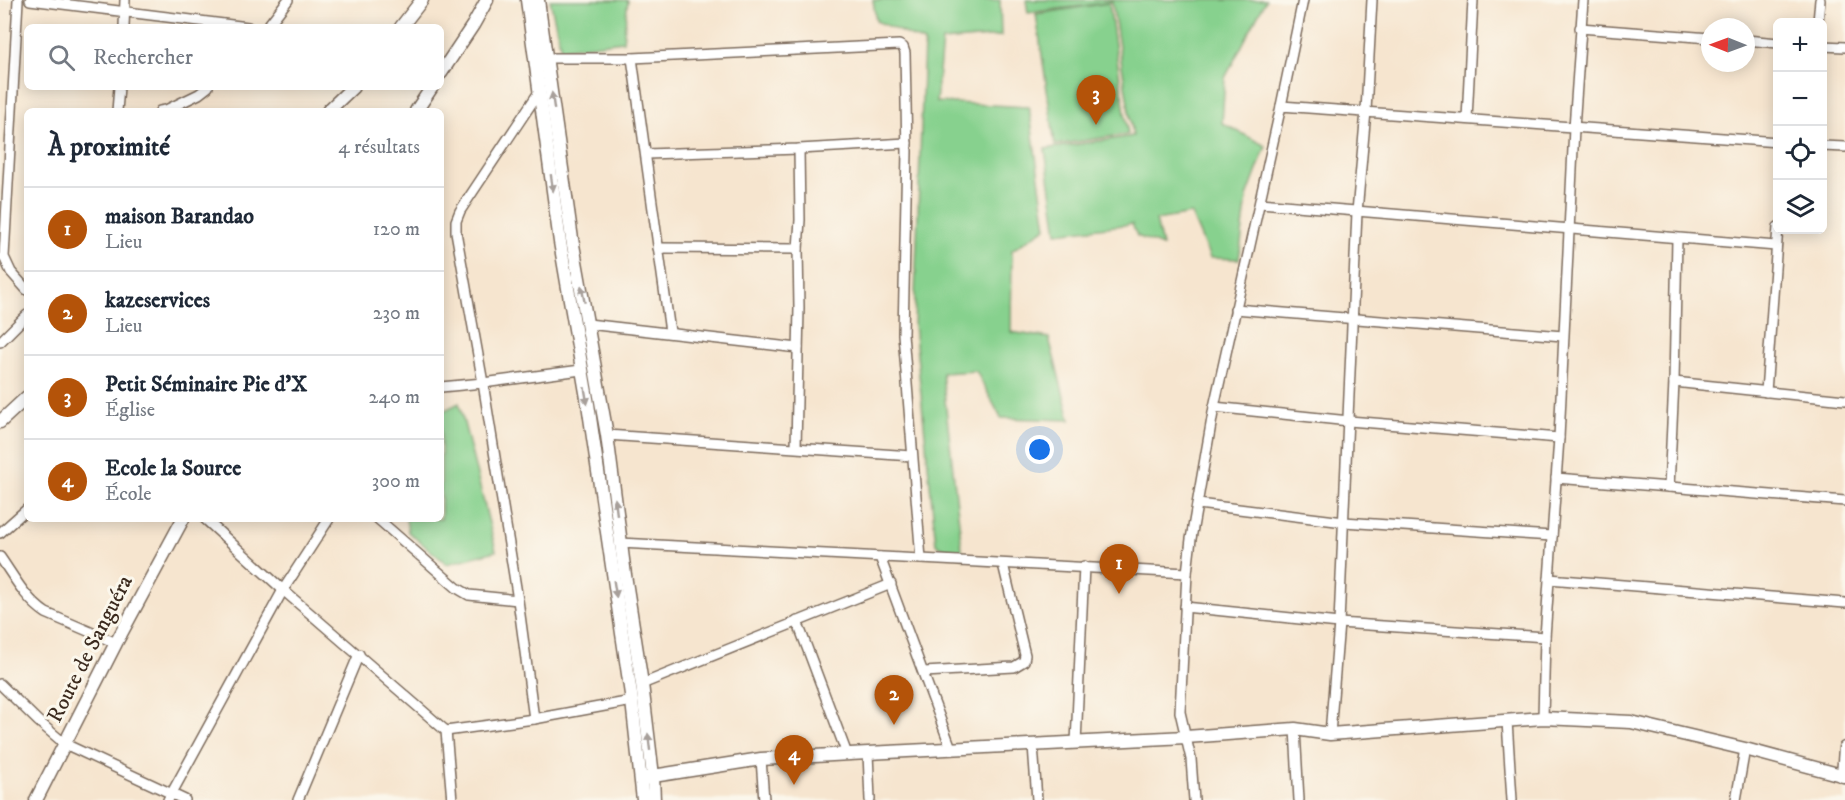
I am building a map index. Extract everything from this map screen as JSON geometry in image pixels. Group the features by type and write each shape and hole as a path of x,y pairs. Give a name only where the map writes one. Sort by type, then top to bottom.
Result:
{"street":[{"path":"18,0 2,257 24,287"},
{"path":"30,0 222,24"},
{"path":"124,24 125,0"},
{"path":"269,24 288,0"},
{"path":"403,24 422,0"},
{"path":"444,68 473,25 485,0"},
{"path":"527,0 560,242 581,370 642,684 647,778 643,800"},
{"path":"538,0 572,240 607,435 614,543 632,701 647,778 654,800"},
{"path":"1194,800 1191,759 1180,712 1187,573 1214,407 1303,0"},
{"path":"1330,734 1339,623 1357,212 1366,111 1372,0"},
{"path":"1467,119 1473,0"},
{"path":"1544,718 1545,637 1560,438 1563,336 1583,0"},
{"path":"1818,18 1820,0"},
{"path":"1581,28 1701,37"},
{"path":"1755,41 1773,43"},
{"path":"546,58 632,58 899,45 903,47 907,143 903,334 921,559"},
{"path":"1827,46 1845,47"},
{"path":"632,58 670,332"},
{"path":"117,108 119,90"},
{"path":"170,108 204,90"},
{"path":"331,108 350,90"},
{"path":"418,108 430,90"},
{"path":"534,719 519,600 456,232 456,221 460,211 539,92"},
{"path":"1281,106 1773,142"},
{"path":"646,154 907,143"},
{"path":"1827,146 1845,147"},
{"path":"796,447 799,149"},
{"path":"1260,204 1776,246"},
{"path":"1766,392 1777,234"},
{"path":"1669,487 1677,239"},
{"path":"658,248 798,249"},
{"path":"1235,309 1563,336"},
{"path":"0,342 24,318"},
{"path":"588,324 798,348"},
{"path":"444,387 595,368"},
{"path":"1674,382 1845,400"},
{"path":"0,422 24,400"},
{"path":"1214,407 1349,421 1560,438"},
{"path":"607,435 912,456"},
{"path":"1557,478 1845,501"},
{"path":"1198,504 1344,522 1552,536"},
{"path":"0,533 24,512"},
{"name":"Route de Sanguéra","path":"36,800 116,643 181,522"},
{"path":"208,522 446,731 452,800"},
{"path":"170,797 283,590 327,522"},
{"path":"381,522 457,588 469,595 519,600"},
{"path":"614,543 1187,573"},
{"path":"0,557 38,608 116,643"},
{"path":"880,557 951,748"},
{"path":"924,672 1014,667 1024,661 1025,655 1003,564"},
{"path":"1076,743 1084,566"},
{"path":"1549,579 1845,603"},
{"path":"642,684 891,584"},
{"path":"1185,607 1339,623 1545,637"},
{"path":"797,621 847,754"},
{"path":"298,800 359,654"},
{"path":"0,684 65,744 170,797 185,800"},
{"path":"446,731 534,719 632,701"},
{"path":"647,778 761,759 1186,737 1295,729 1330,734 1544,718 1631,722 1745,749 1844,776 1845,748"},
{"path":"1507,721 1512,800"},
{"path":"1295,729 1299,800"},
{"path":"1033,745 1037,800"},
{"path":"1737,800 1745,749"},
{"path":"868,753 870,800"},
{"path":"761,759 764,800"}],"green space":[{"path":"550,0 628,0 623,41 561,49"},
{"path":"873,0 1000,0 1001,36 942,41 936,102 1029,107 1046,228 1012,250 1011,332 1049,338 1070,420 1001,418 976,371 942,373 963,558 936,544 914,325 924,42 876,21"},
{"path":"1026,0 1266,0 1225,78 1222,123 1266,146 1247,197 1239,259 1210,258 1191,214 1156,220 1162,246 1137,236 1132,224 1057,233 1045,149 1133,136 1112,2 1028,13"},
{"path":"1109,3 1128,134 1055,145 1036,14"},
{"path":"459,403 496,551 447,564 408,532 406,522 444,522 444,410"}],"place":[{"name":"Petit Séminaire Pie d'X","path":"1096,125"},
{"name":"maison Barandao","path":"1119,594"},
{"name":"kazeservices","path":"894,725"},
{"name":"Ecole la Source","path":"794,785"}]}
